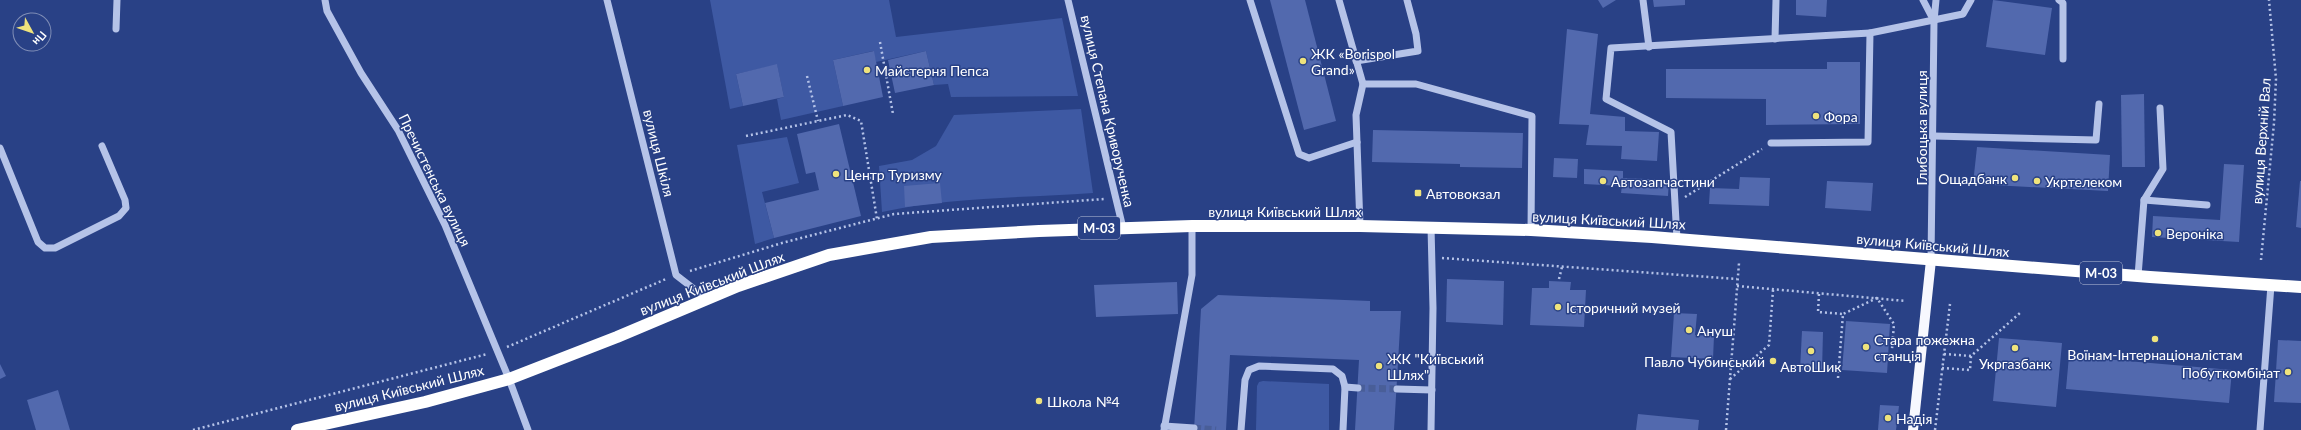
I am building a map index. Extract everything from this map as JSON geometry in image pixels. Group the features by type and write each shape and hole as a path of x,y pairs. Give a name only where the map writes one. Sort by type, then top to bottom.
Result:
{"highway":[{"name":"вулиця Київський Шлях","path":"297,430 425,402 509,379 738,286 829,255 930,237 1192,226 1360,226 1531,230 1677,239 2138,276 2301,287"}],"main road":[{"path":"1913,430 1931,260"}],"street":[{"path":"116,29 117,0"},
{"name":"Пречистенська вулиця","path":"325,0 327,11 362,73 398,130 445,224 498,351 528,430"},
{"name":"вулиця Шкіля","path":"607,0 676,275"},
{"name":"вулиця Степана Криворученка","path":"1068,0 1123,228"},
{"path":"1250,0 1299,154 1310,158 1357,142"},
{"path":"1339,0 1363,84 1356,115 1360,226"},
{"path":"1356,61 1418,51 1416,34 1407,0"},
{"path":"1643,0 1649,47"},
{"path":"1775,39 1776,0"},
{"name":"Глибоцька вулиця","path":"1923,0 1934,21 1934,136 1931,260"},
{"path":"1934,21 1936,0"},
{"path":"1677,239 1671,132 1606,99 1611,48 1870,33 1963,14 1971,0"},
{"path":"2059,0 2063,3 2062,59"},
{"path":"1771,143 1868,142 1870,33"},
{"path":"1363,84 1416,84 1532,116 1531,230"},
{"path":"1934,136 2096,140 2099,104"},
{"path":"2138,276 2144,200 2163,169 2160,108"},
{"path":"0,148 38,242 45,248 55,248 119,216 126,208 125,200 102,146"},
{"path":"2144,200 2207,205"},
{"path":"1192,226 1192,275 1164,428 1194,428"},
{"path":"1431,227 1431,430"},
{"path":"676,275 707,299"},
{"path":"2260,430 2271,285"},
{"path":"1241,430 1244,380 1249,370 1259,366 1333,369 1342,376 1345,387 1343,430"},
{"path":"1345,387 1358,388"},
{"path":"1397,389 1432,390"}],"path":[{"name":"вулиця Верхній Вал","path":"2261,260 2274,123 2276,78 2269,0"},
{"path":"880,42 893,114"},
{"path":"807,76 818,121"},
{"path":"746,136 847,115 861,121 877,219"},
{"path":"1675,204 1771,143"},
{"path":"193,430 498,351 676,275 782,243 894,214 967,207 1116,198"},
{"path":"1432,258 1738,279"},
{"path":"1726,430 1739,263"},
{"path":"1559,279 1562,267"},
{"path":"1737,286 1906,301"},
{"path":"1730,379 1769,345 1773,290"},
{"path":"1819,294 1818,312 1843,314 1877,298"},
{"path":"1877,298 1894,324 1892,349"},
{"path":"1935,430 1950,304"},
{"path":"1942,368 1970,370 1971,356 2020,313"},
{"path":"1838,378 1843,314"},
{"path":"1944,354 1971,356"}],"shaded area":[{"path":"710,0 889,0 896,37 1062,18 1078,96 951,97 948,84 934,85 926,51 876,62 873,51 833,60 843,106 781,120 777,99 784,97 777,65 736,74 743,106 730,109"},
{"path":"1081,109 1093,193 934,203 882,212 879,166 912,160 936,146 954,115"},
{"path":"787,137 799,183 762,192 774,238 755,244 737,145"},
{"path":"1259,382 1329,384 1329,430 1256,430 1257,386"}],"building":[{"name":"ЖК «Borispol Grand»","path":"1270,0 1305,0 1336,121 1304,130"},
{"path":"1598,0 1616,0 1603,8"},
{"path":"1653,0 1685,0 1685,5 1654,7"},
{"path":"1796,0 1827,0 1826,17 1796,15"},
{"path":"1993,0 2052,8 2045,55 1986,47"},
{"path":"1567,29 1598,34 1590,114 1625,117 1625,131 1659,132 1657,161 1621,159 1622,146 1586,145 1589,125 1559,124"},
{"path":"874,51 883,97 843,106 833,60"},
{"path":"926,51 934,85 895,93 888,60"},
{"path":"1827,62 1860,62 1860,124 1766,125 1766,99 1666,98 1666,69 1827,69"},
{"path":"777,64 784,97 743,106 736,74"},
{"path":"2144,94 2145,167 2122,167 2121,95"},
{"path":"839,124 861,216 774,238 765,203 819,190 815,172 806,174 797,134"},
{"path":"1373,130 1523,133 1522,168 1460,167 1460,164 1372,162"},
{"path":"1977,147 2110,155 2108,191 1973,184"},
{"path":"1554,158 1578,159 1577,178 1553,177"},
{"path":"2224,164 2244,165 2239,242 2152,237 2153,216 2220,220"},
{"path":"1584,169 1623,171 1623,178 1669,180 1668,196 1621,193 1622,186 1584,184"},
{"path":"1740,177 1770,178 1769,206 1709,204 1710,188 1739,189"},
{"path":"1827,181 1873,183 1871,211 1825,208"},
{"path":"2301,181 2301,228 2296,227"},
{"path":"940,183 942,203 905,207 904,186"},
{"path":"1447,279 1504,281 1503,325 1446,322"},
{"name":"Історичний музей","path":"1549,281 1571,282 1570,290 1586,290 1584,327 1530,325 1532,288 1549,288"},
{"path":"1177,282 1178,314 1096,317 1094,285"},
{"name":"ЖК \"Київський Шлях\"","path":"1218,295 1370,301 1370,311 1401,311 1394,430 1355,430 1359,360 1230,355 1226,430 1194,430 1201,309"},
{"path":"1674,313 1697,314 1695,335 1714,336 1713,359 1671,357"},
{"name":"Стара пожежна станція","path":"1846,321 1890,324 1887,373 1842,370"},
{"path":"1802,331 1823,332 1822,371 1800,370"},
{"path":"1999,338 2062,343 2056,407 1993,401"},
{"name":"Побуткомбінат","path":"2278,340 2301,341 2301,403 2274,402"},
{"path":"2069,356 2232,370 2229,403 2066,389"},
{"path":"0,364 6,376 0,379"},
{"path":"58,390 70,430 36,430 27,400"},
{"name":"Надія","path":"1880,405 1899,406 1896,430 1878,430"},
{"path":"1638,414 1699,420 1698,430 1636,430"}],"tunnel":[{"path":"1358,388 1397,389"},
{"path":"1194,428 1216,430"}],"place":[{"name":"ЖК «Borispol Grand»","path":"1303,61"},
{"name":"Майстерня Пепса","path":"867,70"},
{"name":"Фора","path":"1816,116"},
{"name":"Центр Туризму","path":"836,174"},
{"name":"Ощадбанк","path":"2015,178"},
{"name":"Автозапчастини","path":"1603,181"},
{"name":"Укртелеком","path":"2037,181"},
{"name":"Автовокзал","path":"1418,193"},
{"name":"Вероніка","path":"2158,233"},
{"name":"Історичний музей","path":"1558,307"},
{"name":"Ануш","path":"1689,330"},
{"name":"Воїнам-Інтернаціоналістам","path":"2155,339"},
{"name":"Стара пожежна станція","path":"1866,347"},
{"name":"Укргазбанк","path":"2015,348"},
{"name":"АвтоШик","path":"1811,351"},
{"name":"Павло Чубинський","path":"1773,361"},
{"name":"ЖК \"Київський Шлях\"","path":"1379,366"},
{"name":"Побуткомбінат","path":"2288,372"},
{"name":"Школа №4","path":"1039,401"},
{"name":"Надія","path":"1888,418"}]}
